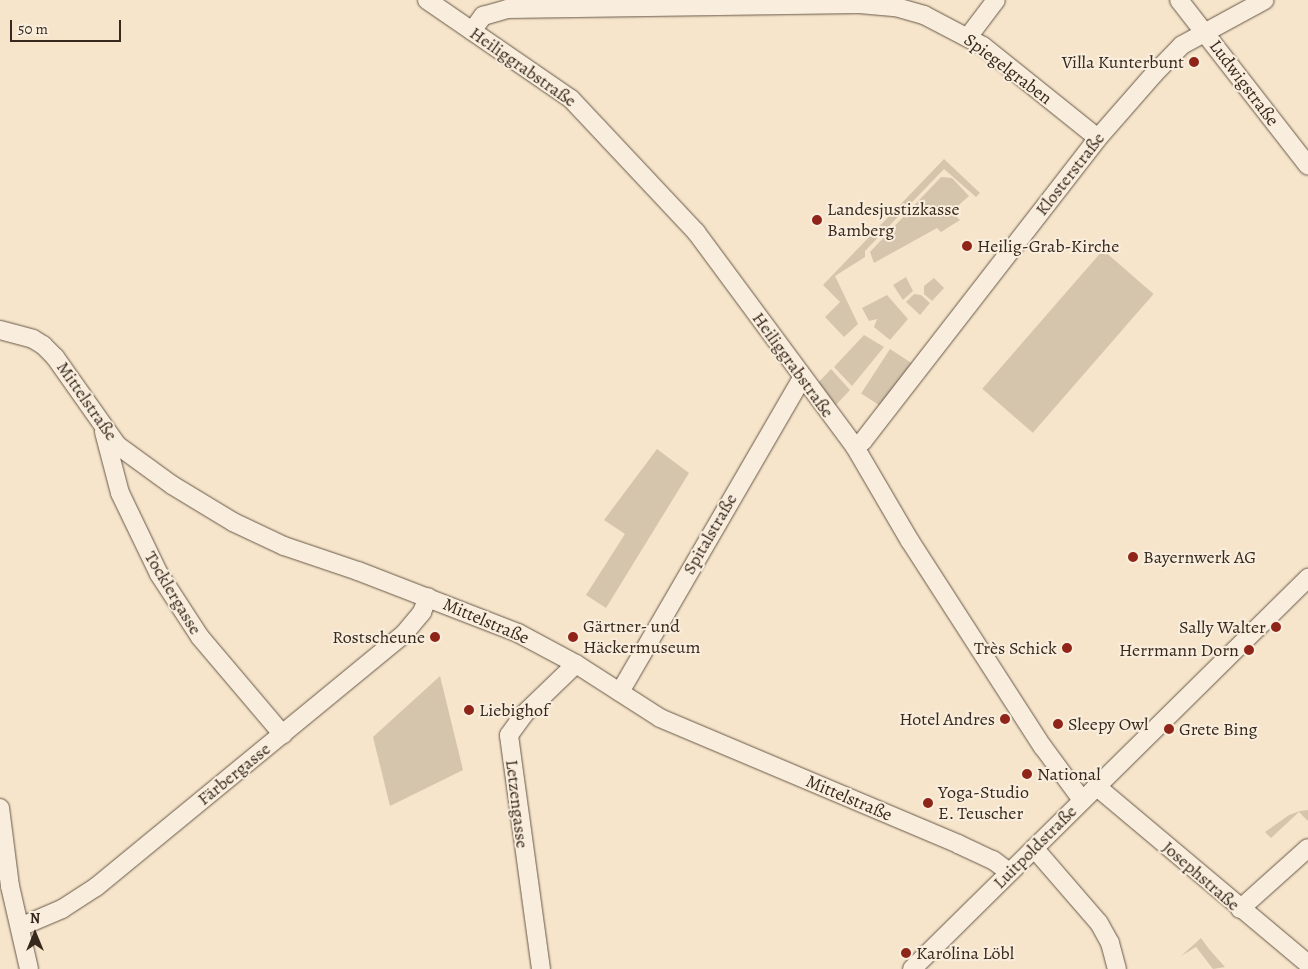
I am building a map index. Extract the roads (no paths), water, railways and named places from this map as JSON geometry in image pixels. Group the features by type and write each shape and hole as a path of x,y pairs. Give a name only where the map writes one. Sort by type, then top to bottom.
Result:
{"street":[{"name":"Heiliggrabstraße","path":"427,0 571,99 654,185 718,260 802,378 855,447 910,542 1043,747 1082,800"},
{"path":"968,37 996,0"},
{"name":"Ludwigstraße","path":"1178,0 1206,32 1308,166"},
{"name":"Klosterstraße","path":"855,447 863,441 1098,138 1176,50 1206,32 1237,18 1265,0"},
{"name":"Spiegelgraben","path":"472,31 483,16 507,9 874,4 924,16 968,37 1098,138"},
{"name":"Mittelstraße","path":"0,330 33,339 55,357 117,445 158,476 261,536 428,597 518,633 576,664 676,726 966,848 993,860 1009,872"},
{"name":"Spitalstraße","path":"620,692 802,378"},
{"name":"Tocklergasse","path":"104,429 120,493 158,574 200,637 283,735"},
{"name":"Luitpoldstraße","path":"912,969 1308,578"},
{"name":"Färbergasse","path":"20,927 62,909 96,887 283,735 402,635 422,612 428,597"},
{"name":"Letzengasse","path":"541,969 509,735 524,714 576,664"},
{"name":"Josephstraße","path":"1096,786 1308,964"},
{"path":"0,808 5,886 20,927 29,969"},
{"path":"1034,848 1099,923 1110,943 1117,969"},
{"path":"1240,908 1308,848"}],"place":[{"name":"Villa Kunterbunt","path":"1194,62"},
{"name":"Landesjustizkasse Bamberg","path":"817,220"},
{"name":"Heilig-Grab-Kirche","path":"967,246"},
{"name":"Bayernwerk AG","path":"1133,557"},
{"name":"Sally Walter","path":"1276,627"},
{"name":"Rostscheune","path":"435,637"},
{"name":"Gärtner- und Häckermuseum","path":"573,637"},
{"name":"Très Schick","path":"1067,648"},
{"name":"Herrmann Dorn","path":"1249,650"},
{"name":"Liebighof","path":"469,710"},
{"name":"Hotel Andres","path":"1005,719"},
{"name":"Sleepy Owl","path":"1058,724"},
{"name":"Grete Bing","path":"1169,729"},
{"name":"National","path":"1027,774"},
{"name":"Yoga-Studio E. Teuscher","path":"928,803"},
{"name":"Karolina Löbl","path":"906,953"}]}
